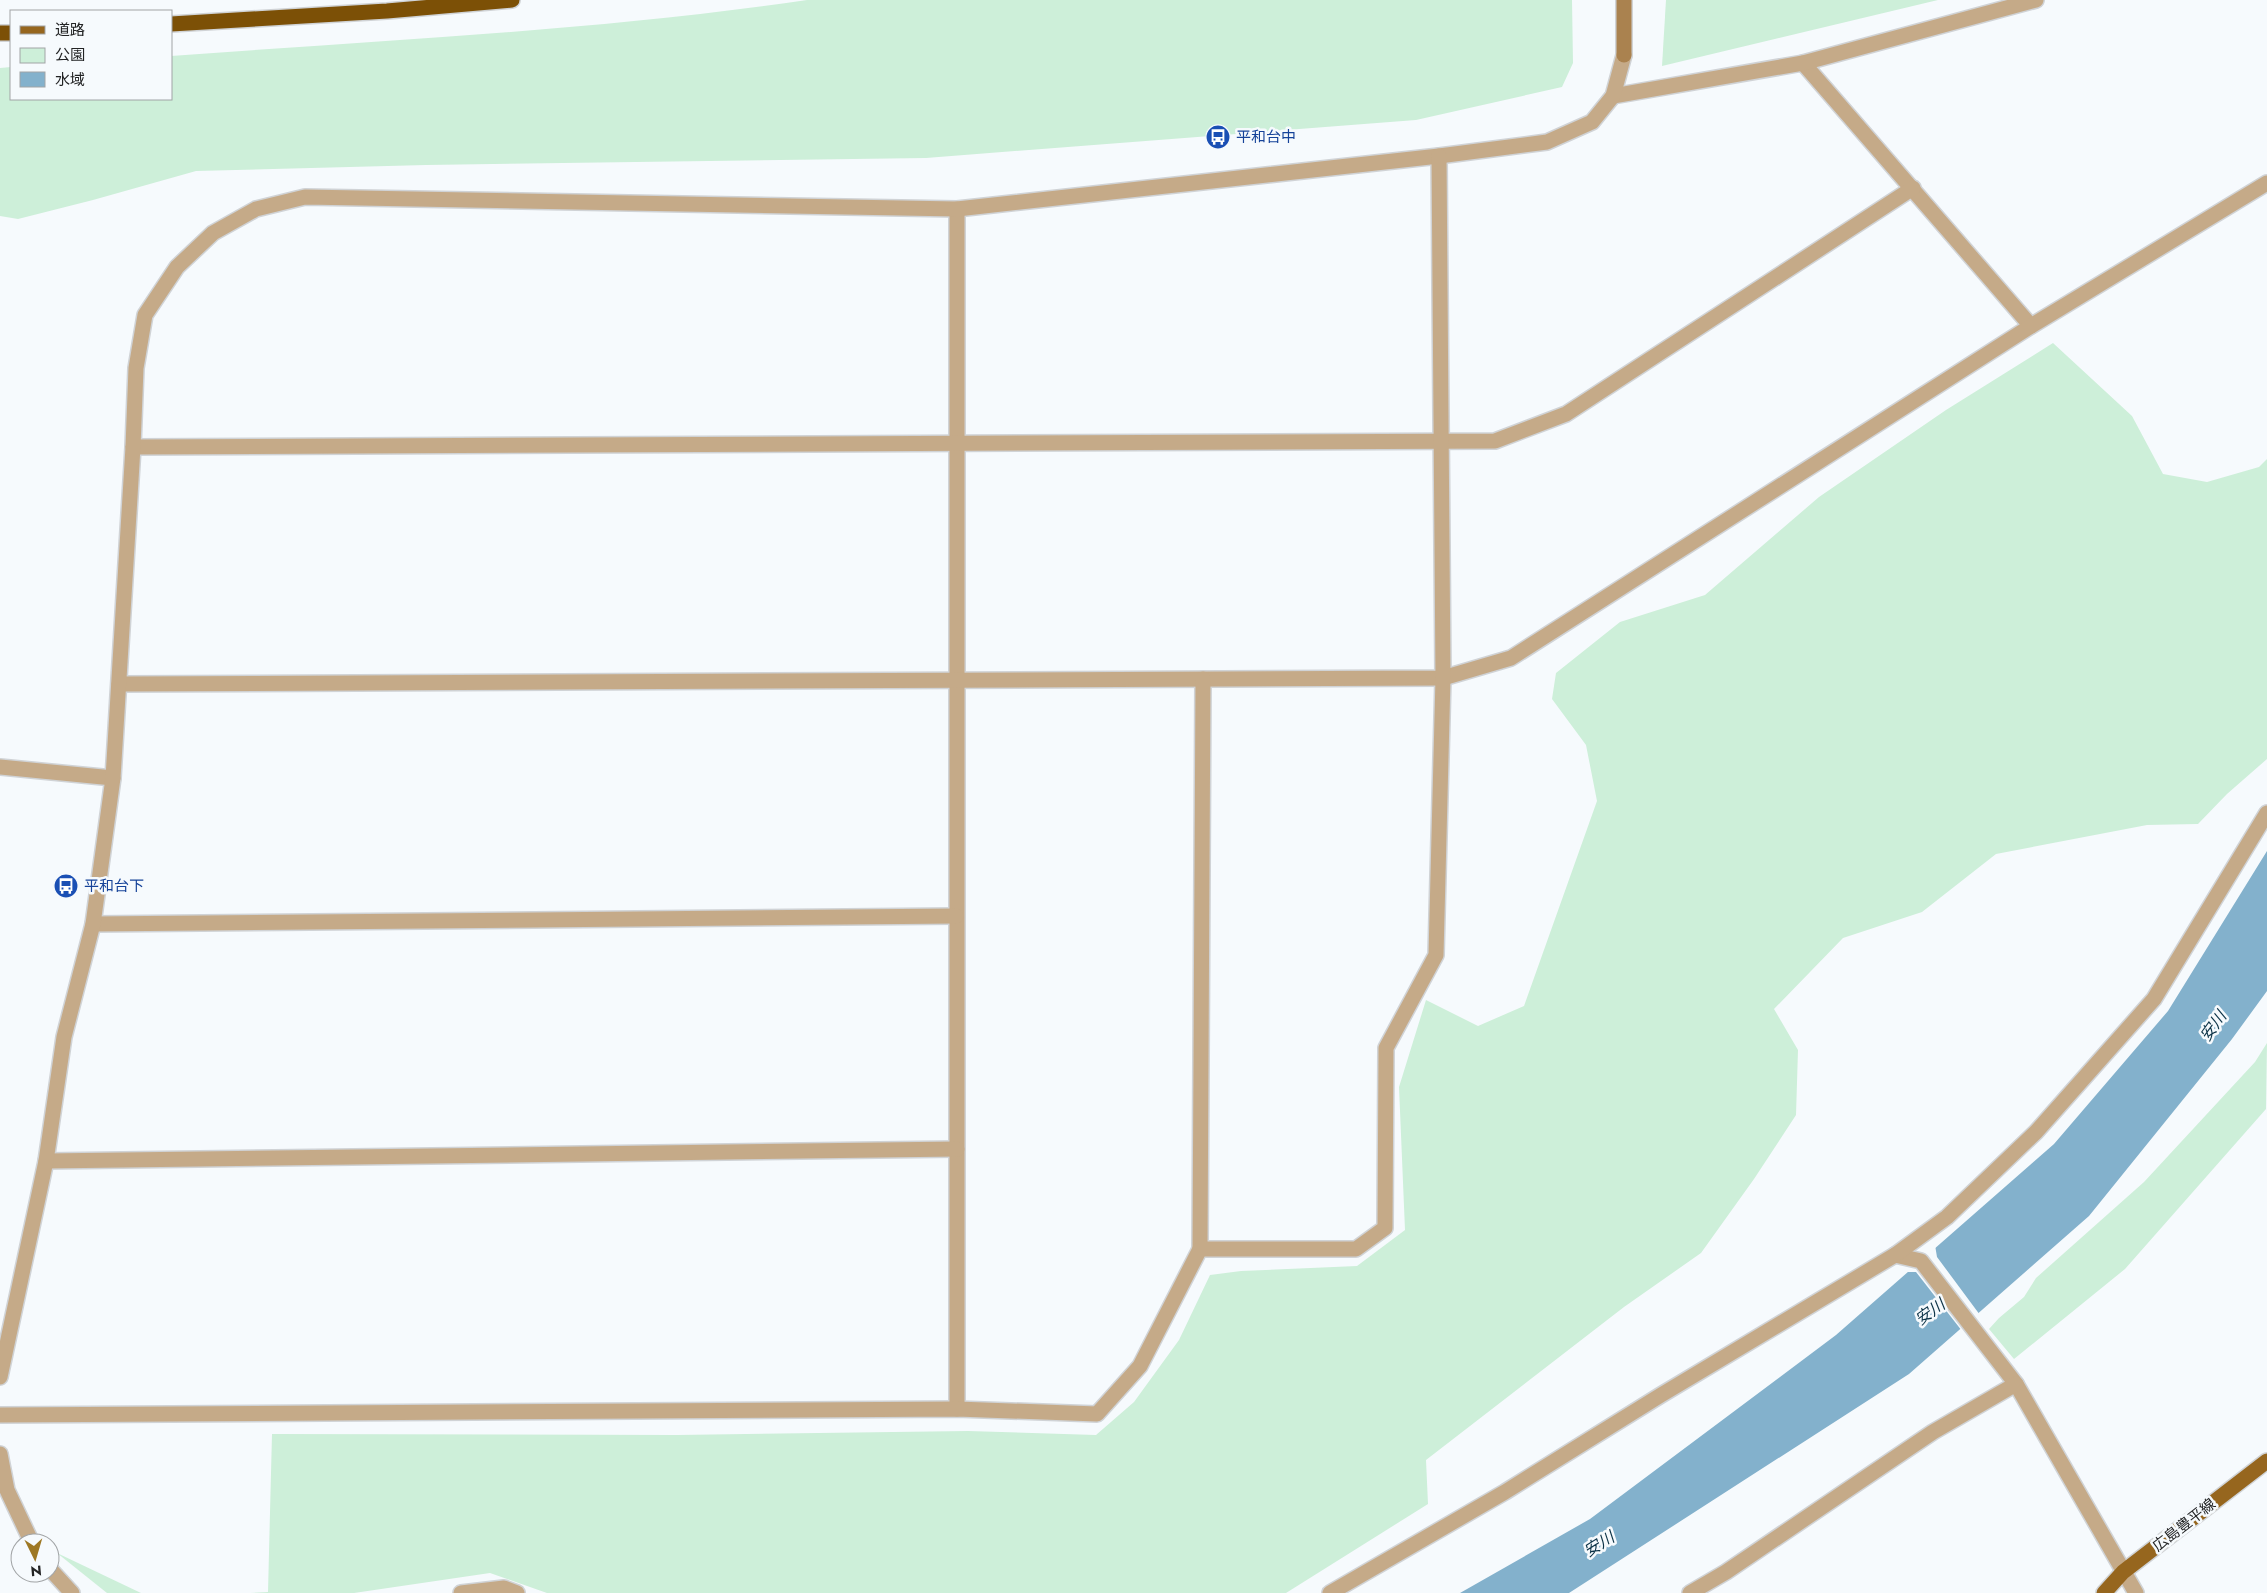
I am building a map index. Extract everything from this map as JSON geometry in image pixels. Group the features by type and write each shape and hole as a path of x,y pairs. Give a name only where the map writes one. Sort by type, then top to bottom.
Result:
{"highway":[{"path":"172,24 387,11 512,0"}],"main road":[{"name":"広島豊平線","path":"2104,1593 2123,1572 2267,1460"}],"street":[{"path":"0,1377 46,1161 64,1038 93,924 113,778 136,368 145,315 177,267 213,232 256,209 305,197 957,209 1439,156 1547,142 1592,122 1613,96 1624,55 1624,0"},
{"path":"1613,96 1803,63 2036,0"},
{"path":"1803,63 2031,326"},
{"path":"1200,1249 1356,1249 1385,1228 1386,1048 1436,955 1443,678 1439,156"},
{"path":"119,684 1443,678 1511,658 2031,326 2267,183"},
{"path":"133,447 1495,441 1566,414 1913,188"},
{"path":"957,209 959,444 956,680 957,1409"},
{"path":"0,1416 957,1409 1097,1414 1140,1366 1200,1249 1202,678"},
{"path":"0,767 113,778"},
{"path":"1330,1593 1505,1492 1653,1400 1896,1255 1946,1217 2036,1132 2154,998 2267,813"},
{"path":"93,924 956,916"},
{"path":"46,1161 957,1150"},
{"path":"1896,1255 1921,1261 2011,1378 2136,1593"},
{"path":"1690,1593 1726,1572 2011,1378"},
{"path":"0,1454 7,1490 27,1533"},
{"path":"60,1580 72,1593"},
{"path":"461,1593 504,1588 517,1593"}],"green space":[{"path":"807,0 1572,0 1573,63 1562,87 1416,120 926,158 426,165 196,171 18,219 0,216 0,68 10,67 10,100 172,100 172,56 569,27 728,11"},
{"path":"1666,0 1938,0 1662,66"},
{"path":"2053,343 2132,416 2163,474 2207,482 2259,467 2267,459 2267,759 2227,794 2198,824 2147,825 1996,854 1922,912 1843,938 1774,1009 1798,1050 1796,1115 1754,1179 1701,1253 1624,1307 1426,1460 1428,1504 1286,1593 547,1593 490,1573 354,1593 250,1593 268,1592 272,1434 677,1435 968,1431 1096,1435 1134,1402 1179,1340 1210,1275 1241,1271 1357,1266 1405,1230 1399,1087 1426,1000 1478,1026 1524,1006 1597,801 1586,745 1552,699 1556,673 1620,622 1705,595 1819,497 1946,410"},
{"path":"2267,1043 2266,1109 2125,1269 2014,1359 1989,1329 2024,1297 2036,1278 2144,1182 2255,1062"},
{"path":"60,1554 141,1593 107,1593 60,1555"}],"water":[{"name":"安川","path":"2267,851 2267,991 2232,1039 2089,1216 1909,1374 1569,1593 1460,1593 1590,1519 1836,1335 2054,1144 2168,1011"}],"pier":[{"path":"1935,1245 1937,1257 1980,1315 1962,1331 1916,1272 1904,1272"}],"place":[{"name":"平和台中","path":"1218,137"},
{"name":"平和台下","path":"66,886"}]}
